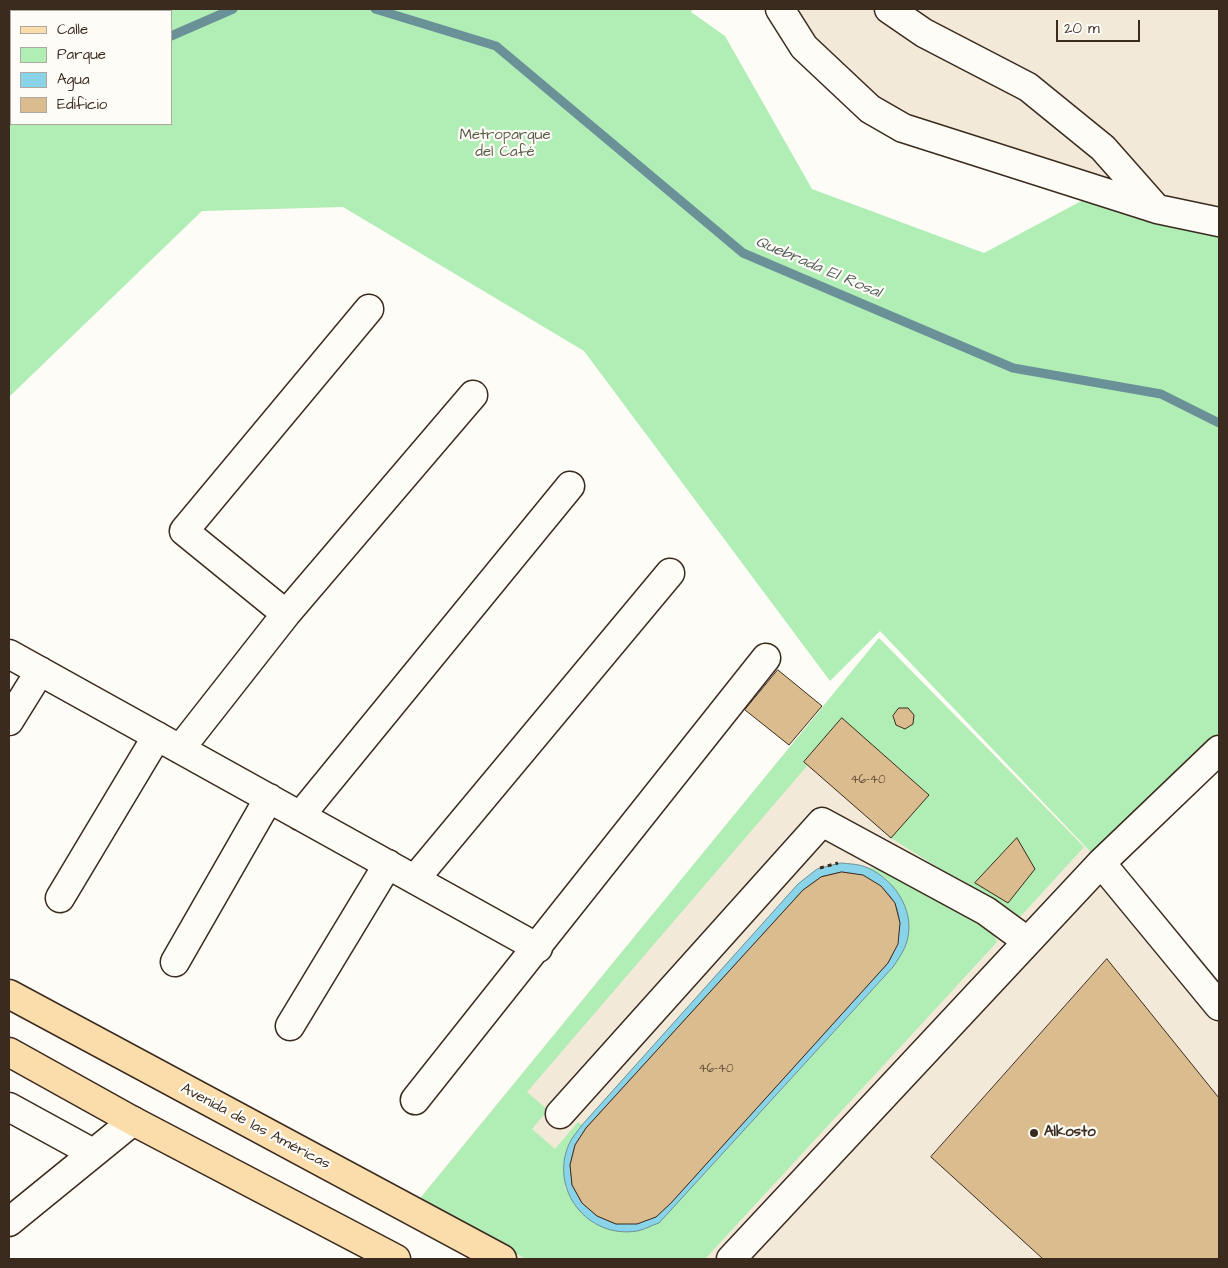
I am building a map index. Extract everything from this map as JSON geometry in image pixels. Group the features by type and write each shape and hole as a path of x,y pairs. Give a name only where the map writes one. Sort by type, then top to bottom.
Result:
{"main road":[{"name":"Avenida de las Américas","path":"9,994 502,1259"},
{"path":"9,1052 386,1257"}],"street":[{"path":"780,9 804,47 870,109 903,128 1157,209 1219,222"},
{"path":"889,9 924,33 1028,87 1103,148 1157,209"},
{"path":"286,614 184,531 369,308"},
{"path":"60,898 168,742 286,614 473,395"},
{"path":"300,816 570,486"},
{"path":"415,879 670,573"},
{"path":"9,654 538,948"},
{"path":"415,1100 538,948 766,658"},
{"path":"9,721 40,671"},
{"path":"730,1259 1101,863 1219,750"},
{"path":"175,962 269,798"},
{"path":"560,1114 822,822 986,911 1027,941"},
{"path":"1101,863 1219,1006"},
{"path":"290,1026 388,864"},
{"path":"9,1108 93,1153"},
{"path":"9,1222 133,1121"}],"path":[{"path":"817,869 841,862"}],"shaded area":[{"path":"780,9 1219,9 1219,222 903,128"},
{"path":"879,638 1101,863 1219,1006 1219,1259 502,1259 410,1210"}],"green space":[{"name":"Metroparque del Café","path":"9,9 692,9 691,12 725,36 812,189 984,253 1085,199 1219,222 1219,750 1101,863 880,631 830,681 584,351 343,207 202,211 9,397"},
{"path":"879,638 1084,847 1019,918 891,838 929,795 842,719 804,762 807,766 527,1092 548,1110 532,1129 555,1149 578,1122 582,1125 569,1143 565,1188 594,1224 659,1223 893,967 909,922 887,879 866,867 885,870 979,921 993,932 997,942 705,1259 526,1259 418,1201"}],"water":[{"path":"841,863 855,864 868,868 888,881 902,900 907,911 909,923 905,947 898,960 659,1223 637,1231 619,1231 603,1227 589,1219 577,1208 569,1194 564,1178 564,1161 572,1139 582,1125 798,884 817,869","holes":["842,872 860,876 875,883 886,892 894,902 899,915 896,946 888,963 671,1203 656,1217 616,1224 597,1216 582,1203 572,1185 570,1165 575,1145 586,1128 803,890 821,877"]}],"building":[{"path":"778,670 822,706 789,745 745,710"},
{"path":"899,708 908,708 914,715 913,724 905,729 896,725 893,716"},
{"path":"842,718 929,795 891,838 804,762"},
{"path":"1017,838 1035,869 1008,903 975,883"},
{"path":"842,872 863,875 881,886 895,903 900,923 898,944 888,963 671,1203 656,1217 637,1224 616,1224 597,1216 582,1203 572,1185 570,1165 575,1145 586,1128 803,890 821,877"},
{"path":"1107,959 1219,1098 1219,1259 1043,1259 931,1157"}],"waterway":[{"name":"Quebrada El Rosal","path":"172,36 233,9"},
{"name":"Quebrada El Rosal","path":"375,9 496,46 743,253 1013,368 1161,394 1219,423"}],"place":[{"name":"Alkosto","path":"1034,1133"}]}
